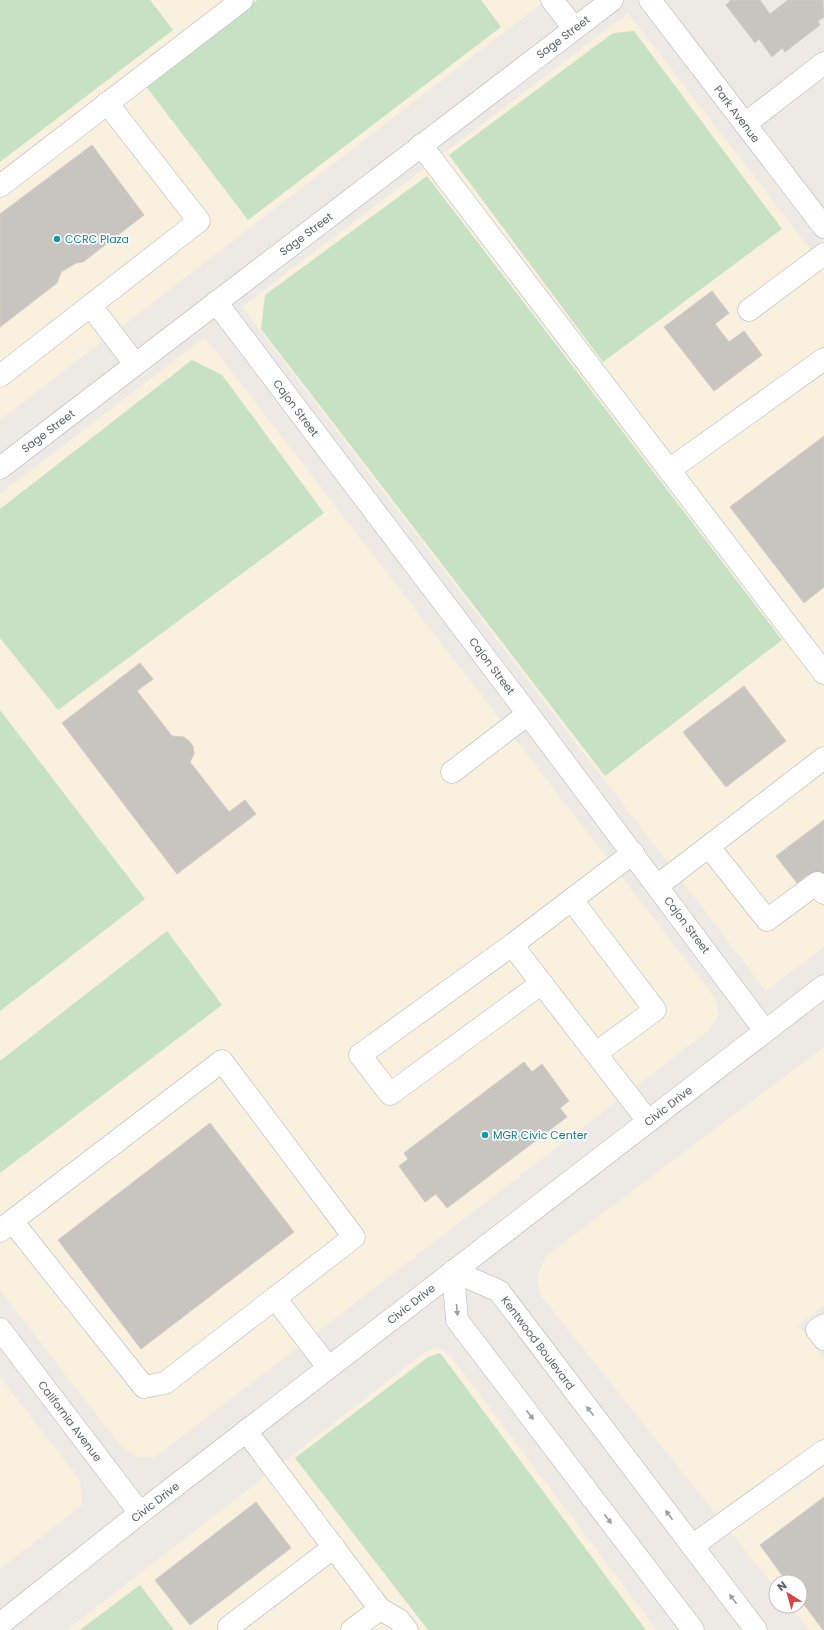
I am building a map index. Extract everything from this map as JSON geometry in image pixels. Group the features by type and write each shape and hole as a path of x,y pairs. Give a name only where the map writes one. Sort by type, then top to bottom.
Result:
{"street":[{"path":"0,186 242,0"},
{"path":"552,0 574,28"},
{"name":"Sage Street","path":"0,468 612,0"},
{"name":"Park Avenue","path":"650,0 824,227"},
{"path":"745,124 824,63"},
{"path":"0,376 199,221 108,103"},
{"path":"421,145 669,470 822,665"},
{"path":"749,310 824,254"},
{"name":"Cajon Street","path":"216,302 633,853 765,1031"},
{"path":"91,306 135,364"},
{"path":"669,470 824,359"},
{"path":"452,772 528,714"},
{"path":"657,886 824,758"},
{"path":"709,847 767,920 817,883 824,893"},
{"path":"542,983 390,1094 360,1056 512,945 633,853"},
{"path":"572,900 655,1010 596,1053"},
{"path":"512,945 648,1121"},
{"name":"Civic Drive","path":"0,1624 328,1367 824,986"},
{"path":"222,1061 354,1237 275,1298 165,1383 144,1387 6,1226 222,1061"},
{"path":"453,1271 457,1320 693,1630"},
{"name":"Kentwood Boulevard","path":"453,1271 499,1291 756,1630"},
{"path":"275,1298 328,1367"},
{"path":"824,1325 817,1330 824,1339"},
{"name":"California Avenue","path":"0,1329 140,1513"},
{"path":"246,1431 380,1609 399,1620 407,1630"},
{"path":"692,1546 824,1451"},
{"path":"230,1630 228,1627 334,1547"},
{"path":"352,1630 380,1609"}],"shaded area":[{"path":"0,0 546,0 0,420"},
{"path":"628,13 824,267 824,947 766,991 242,307"},
{"path":"205,337 716,999 719,1015 708,1031 154,1458 137,1457 119,1444 0,1290 0,494"},
{"path":"824,1047 824,1305 798,1325 824,1359 824,1630 809,1630 796,1614 808,1614 808,1574 768,1574 768,1579 540,1295 537,1277 546,1256"},
{"path":"438,1347 449,1354 657,1630 67,1630 425,1352"},
{"path":"0,1377 80,1480 82,1505 0,1569"}],"green space":[{"path":"0,0 150,0 173,30 0,162"},
{"path":"257,0 481,0 501,27 248,220 145,85"},
{"path":"634,31 782,229 603,362 449,155 613,33"},
{"path":"427,176 782,640 605,776 261,329 265,295"},
{"path":"192,360 222,375 324,513 58,710 0,638 0,509"},
{"path":"0,710 145,899 0,1011"},
{"path":"167,931 222,1005 0,1173 0,1061"},
{"path":"440,1353 646,1630 428,1630 295,1458 428,1357"},
{"path":"140,1585 174,1630 80,1630"}],"building":[{"path":"729,0 760,0 770,14 788,0 823,0 824,17 818,21 820,25 785,52 782,48 772,57 759,39 755,43 726,5 730,1"},
{"name":"CCRC Plaza","path":"92,145 144,215 83,262 76,263 61,272 57,283 0,327 0,214"},
{"path":"712,291 729,313 715,324 729,342 744,331 762,355 714,391 664,327"},
{"path":"824,436 824,587 804,603 730,507"},
{"path":"140,663 153,679 137,691 172,736 184,737 193,746 194,754 190,762 229,812 245,800 256,814 177,874 62,723"},
{"path":"744,686 786,741 726,787 683,732"},
{"path":"824,820 824,877 807,875 797,883 776,856"},
{"name":"MGR Civic Center","path":"524,1062 532,1072 542,1064 569,1101 560,1108 567,1117 447,1208 436,1194 425,1202 399,1166 408,1159 404,1153"},
{"path":"210,1123 294,1232 141,1349 58,1240"},
{"path":"824,1497 824,1630 808,1610 808,1574 781,1574 760,1545"},
{"path":"256,1502 291,1548 190,1625 155,1580"}],"place":[{"name":"CCRC Plaza","path":"57,239"},
{"name":"MGR Civic Center","path":"485,1135"}]}
